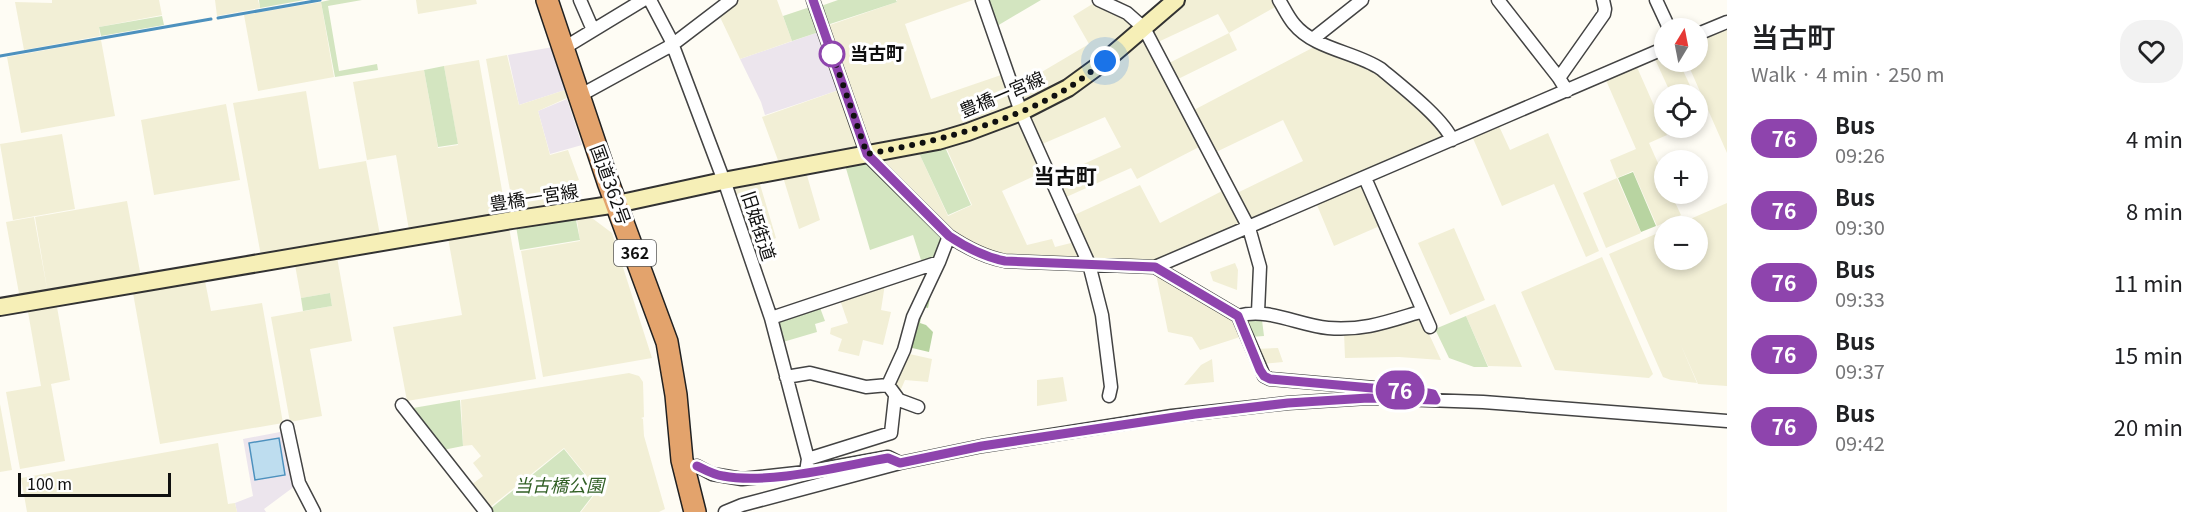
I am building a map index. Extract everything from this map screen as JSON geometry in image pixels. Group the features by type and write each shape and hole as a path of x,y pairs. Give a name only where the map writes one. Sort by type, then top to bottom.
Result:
{"highway":[{"name":"国道362号","path":"546,0 667,342 676,395 682,460 695,512"}],"main road":[{"name":"豊橋一宮線","path":"0,307 617,204 723,181 938,141 1021,112 1068,87 1105,61 1176,0"}],"street":[{"path":"580,0 593,30"},
{"path":"564,48 643,0"},
{"name":"旧姫街道","path":"650,0 672,45 771,318 807,466"},
{"path":"579,96 672,45 731,0"},
{"path":"813,0 867,154 949,236 990,258 1005,261 1155,267 1654,53"},
{"path":"982,0 1021,112 1089,264 1102,320 1111,387 1109,396"},
{"path":"1099,0 1127,14 1144,28 1249,228 1260,267 1258,312"},
{"path":"1280,0 1294,24 1302,32 1327,47 1372,63 1381,69 1436,119 1449,132 1452,140"},
{"path":"1314,38 1362,0"},
{"path":"1498,0 1567,91"},
{"path":"1559,78 1604,14 1603,0"},
{"path":"1656,0 1664,18"},
{"path":"1708,30 1727,22"},
{"path":"1365,178 1430,327"},
{"path":"888,385 904,350 913,317 949,236"},
{"path":"771,318 939,262"},
{"path":"1155,267 1238,316 1260,370 1270,379 1428,393 1433,394 1436,400"},
{"path":"1238,316 1258,312 1308,325 1344,329 1372,327 1423,311"},
{"path":"786,377 810,373 866,387 888,385"},
{"path":"807,466 891,433 895,397 888,385"},
{"path":"895,397 918,406"},
{"path":"725,512 742,505 900,463 982,446 1195,414 1288,403 1368,398 1436,400 1727,420"},
{"path":"402,405 486,512"},
{"path":"287,427 299,483 314,512"},
{"path":"697,466 712,474 742,479 807,466 888,458 900,463"}],"shaded area":[{"path":"52,0 159,0 162,15 99,27 100,36 24,50 15,2 52,3"},
{"path":"215,0 258,0 260,8 217,16"},
{"path":"416,0 476,0 477,4 418,14"},
{"path":"737,0 777,0 792,41 740,59 719,15"},
{"path":"897,0 973,0 905,24 931,99 1004,74 1015,107 936,134 870,147 827,26 897,2"},
{"path":"1186,0 1273,0 1277,6 1229,33 1218,14 1156,43 1149,30"},
{"path":"321,2 334,77 258,91 244,15"},
{"path":"1094,3 1124,18 1135,27 1064,82 1024,103 1018,86 1089,44 1073,16"},
{"path":"1727,26 1727,153 1708,110 1708,84 1697,84 1691,72 1708,72 1708,34"},
{"path":"819,32 839,90 765,115 740,59"},
{"path":"1229,33 1237,50 1176,80 1167,64"},
{"path":"1143,36 1201,146 1137,179 1131,168 1064,198 1055,177 1121,147 1105,117 1040,145 1027,115"},
{"path":"101,40 115,116 21,133 7,57"},
{"path":"1316,46 1369,67 1433,123 1445,138 1250,223 1235,194 1303,161 1283,120 1214,153 1192,111"},
{"path":"553,47 565,90 519,105 508,55"},
{"path":"507,55 519,105 565,90 567,98 538,111 550,155 568,150 579,180 571,183 578,206 514,212 486,59"},
{"path":"479,60 506,213 409,230 396,155 367,160 353,82 424,70 438,148 458,145 444,66"},
{"path":"1636,65 1654,106 1654,138 1660,138 1649,143 1654,154 1654,204 1676,204 1681,215 1654,216 1654,219 1633,171 1617,178 1610,160 1636,149 1605,78"},
{"path":"1661,72 1684,72 1689,84 1666,84"},
{"path":"839,90 859,146 857,149 779,163 762,117"},
{"path":"306,91 319,169 366,161 380,235 261,256 233,103"},
{"path":"567,99 582,145 550,154 538,111"},
{"path":"226,104 240,180 154,195 141,120"},
{"path":"1019,120 1043,172 1002,191 1027,245 1052,239 1055,247 1075,242 1081,256 1079,259 992,254 952,232 878,159 918,151 948,216 972,205 945,145"},
{"path":"1498,124 1510,150 1548,133 1599,251 1586,257 1554,184 1502,206 1472,136"},
{"path":"62,134 75,209 13,220 0,144"},
{"path":"806,172 820,220 799,229 783,177"},
{"path":"1617,178 1641,233 1606,248 1583,193"},
{"path":"759,181 776,238 750,249 730,187"},
{"path":"1140,185 1160,223 1224,190 1243,226 1159,262 1097,259 1090,256 1072,216"},
{"path":"1360,185 1364,186 1382,225 1334,246 1317,205"},
{"path":"127,201 141,277 48,294 35,217"},
{"path":"1727,203 1727,386 1698,384 1680,343 1697,383 1663,377 1609,254 1654,235 1654,270 1708,270 1708,216 1697,216"},
{"path":"34,217 48,294 20,299 6,222"},
{"path":"592,218 612,233 652,358 543,377 521,251 580,241 577,220"},
{"path":"509,227 536,379 407,401 393,327 462,315 448,238"},
{"path":"1454,228 1485,300 1450,315 1418,243"},
{"path":"337,257 352,341 310,349 322,416 290,422 271,317 332,306 330,293 301,298 295,265"},
{"path":"1602,257 1653,374 1649,378 1555,370 1521,292"},
{"path":"1235,263 1238,270 1237,290 1213,281 1210,272"},
{"path":"1156,274 1229,316 1240,337 1200,350 1192,337 1168,332"},
{"path":"205,281 211,311 262,303 283,423 160,444 133,293"},
{"path":"885,284 881,310 891,312 883,345 863,340 859,356 838,351 842,339 830,334 831,328 848,323 840,300"},
{"path":"1495,304 1522,367 1488,366 1466,316"},
{"path":"57,307 70,380 51,384 65,461 20,469 6,392 41,386 28,312"},
{"path":"1417,317 1422,319 1441,360 1399,357 1345,358 1344,332"},
{"path":"1278,348 1283,362 1263,364 1256,349"},
{"path":"905,353 932,359 928,382 905,380 898,396 890,385"},
{"path":"1212,359 1214,382 1184,385 1201,365"},
{"path":"629,373 639,376 643,382 644,417 641,418 643,419 644,436 665,509 659,512 581,512 598,490 564,448 489,508 471,485 483,476 473,463 481,456 472,445 463,446 461,400"},
{"path":"1063,377 1067,401 1037,406 1037,380"},
{"path":"0,404 12,470 0,472"},
{"path":"280,432 283,434 295,486 264,509 266,512 237,512 235,503 253,496 243,439"},
{"path":"218,443 228,504 235,503 237,512 27,512 21,478"}],"green space":[{"path":"259,0 304,0 260,8"},
{"path":"362,0 328,6 339,71 377,64 378,70 335,77 321,2"},
{"path":"838,0 896,0 897,2 827,25 821,6"},
{"path":"988,0 1041,0 997,26"},
{"path":"810,7 819,32 792,41 783,16"},
{"path":"162,16 164,25 101,36 99,27"},
{"path":"444,66 458,144 438,147 424,70"},
{"path":"944,145 971,205 948,215 918,151"},
{"path":"866,161 941,236 942,240 935,259 922,263 913,235 870,250 845,165"},
{"path":"1633,172 1654,221 1654,227 1641,232 1618,178"},
{"path":"576,220 580,240 520,250 516,226"},
{"path":"928,291 931,293 928,308 923,307 920,323 933,332 929,352 908,347"},
{"path":"330,293 332,306 303,311 301,298"},
{"path":"819,305 825,321 815,324 817,332 783,342 777,320"},
{"path":"1466,316 1488,367 1474,367 1449,358 1435,329"},
{"path":"1246,318 1262,320 1264,336 1250,337 1245,325"},
{"path":"460,400 463,446 443,450 412,411 413,408"},
{"name":"当古橋公園","path":"564,449 597,490 580,512 492,512 490,509"}],"water":[{"path":"279,438 285,475 255,480 249,443"}],"waterway":[{"path":"218,18 320,0"},
{"path":"0,56 211,19"}],"bus line":[{"name":"76","path":"697,466 712,474 722,476 742,479 765,477 888,458 900,463 982,446 1172,416 1288,403 1368,398 1436,400 1433,394 1428,393 1270,379 1260,370 1238,316 1155,267 1005,261 990,258 963,245 949,236 867,154 813,0"}],"place":[{"name":"当古町","path":"832,54"}],"district":[{"name":"当古町","path":"1065,177"}],"route":[{"path":"832,54 829,44 867,154 938,141 1021,112 1068,87 1105,61"}]}
